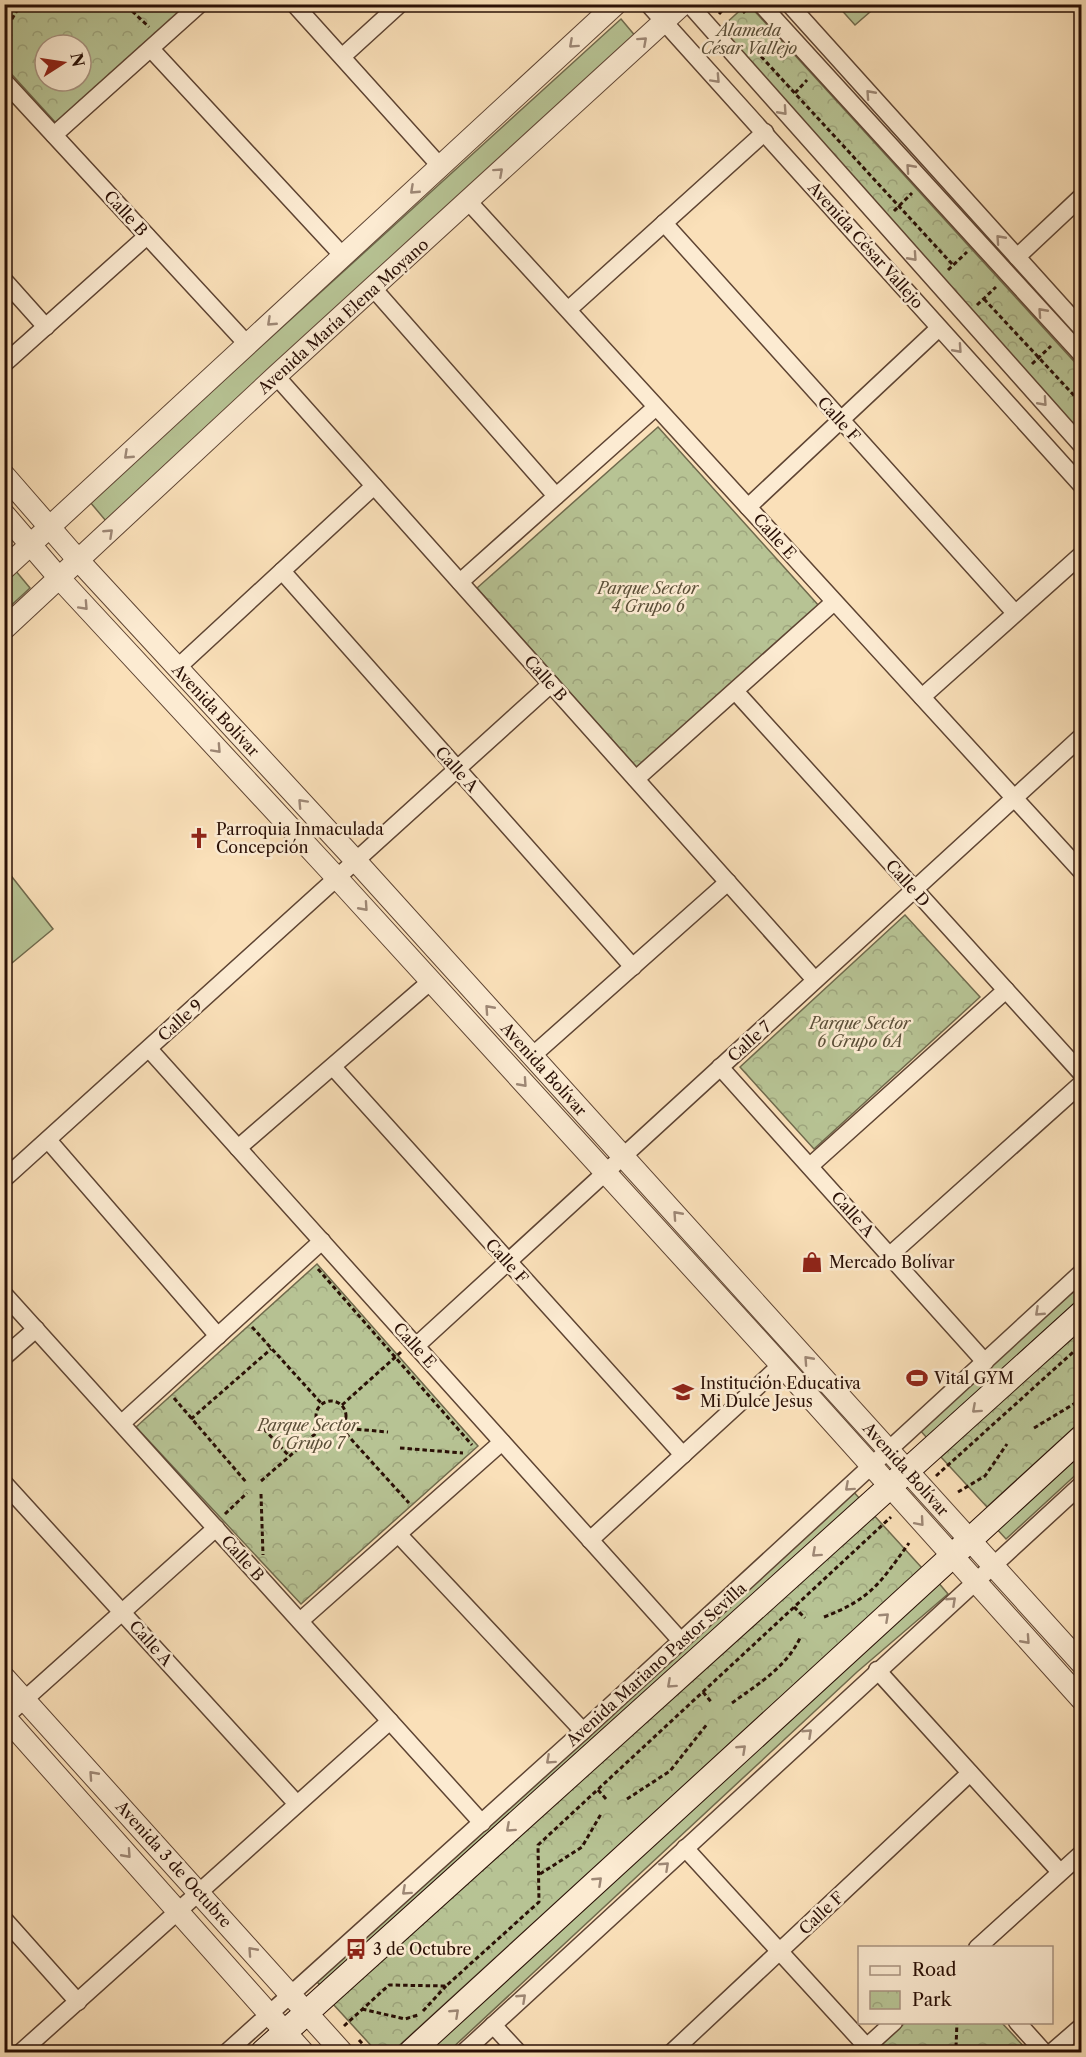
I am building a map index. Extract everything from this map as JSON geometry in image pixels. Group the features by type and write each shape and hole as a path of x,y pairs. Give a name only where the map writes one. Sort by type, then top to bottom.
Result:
{"main road":[{"name":"Avenida Mariano Pastor Sevilla","path":"263,2052 285,2032 299,2003 897,1496 1082,1313"},
{"path":"411,2052 1082,1437"}],"street":[{"path":"54,135 200,4"},
{"path":"294,4 440,166"},
{"path":"343,56 400,4"},
{"path":"4,569 616,4"},
{"name":"Avenida César Vallejo","path":"648,4 1082,486"},
{"name":"Avenida María Elena Moyano","path":"4,629 276,376 683,4"},
{"name":"Avenida César Vallejo","path":"688,4 1082,446"},
{"path":"761,4 1082,355"},
{"path":"789,4 1082,329"},
{"path":"156,44 343,256"},
{"name":"Calle B","path":"4,81 247,344"},
{"path":"569,309 765,132"},
{"path":"1017,257 1082,196"},
{"name":"Calle E","path":"468,201 1082,872"},
{"name":"Calle F","path":"664,223 1015,613"},
{"path":"4,364 147,236"},
{"path":"4,280 46,327"},
{"path":"372,288 556,496"},
{"path":"748,507 939,328"},
{"name":"Calle B","path":"276,376 815,980"},
{"path":"460,582 656,406"},
{"name":"Avenida Bolívar","path":"4,475 79,561 356,861 1082,1665"},
{"path":"177,668 374,486"},
{"name":"Avenida Bolívar","path":"4,514 60,579 338,878 781,1365 1082,1701"},
{"path":"922,697 1082,554"},
{"name":"Calle A","path":"282,571 633,967"},
{"path":"636,779 834,602"},
{"name":"Calle 9","path":"4,1179 551,684"},
{"name":"Calle D","path":"735,691 1082,1074"},
{"name":"Calle 7","path":"414,1344 508,1262 1082,736"},
{"path":"532,1056 728,882"},
{"path":"238,1148 430,981"},
{"path":"810,1166 1006,990"},
{"name":"Calle E","path":"149,1049 681,1641"},
{"name":"Calle F","path":"333,1066 683,1455"},
{"name":"Calle A","path":"720,1067 985,1362"},
{"path":"890,1255 1082,1083"},
{"path":"48,1140 218,1336"},
{"path":"122,1423 322,1241"},
{"name":"Avenida Mariano Pastor Sevilla","path":"227,2052 269,2014 299,2003 482,1823 1082,1272"},
{"name":"Calle B","path":"4,1294 122,1423 218,1523 300,1622 482,1823"},
{"path":"4,1357 36,1329"},
{"path":"590,1540 781,1365"},
{"path":"300,1622 502,1442"},
{"name":"Calle A","path":"4,1483 297,1804"},
{"path":"464,2052 876,1670 1082,1484"},
{"path":"5,1717 123,1612 218,1523"},
{"path":"399,1534 583,1731"},
{"path":"876,1670 1060,1872"},
{"name":"Avenida 3 de Octubre","path":"4,1677 336,2045"},
{"name":"Avenida 3 de Octubre","path":"5,1717 303,2052"},
{"path":"21,2052 390,1721"},
{"name":"Calle F","path":"672,2052 970,1773"},
{"path":"685,1848 780,1952 864,2050 892,2024"},
{"path":"978,1946 1082,1853"},
{"path":"4,1919 78,2001"},
{"path":"1019,2024 1044,2052"},
{"path":"493,2025 518,2052"},
{"path":"1052,2052 1082,2026"}],"path":[{"path":"4,32 21,4"},
{"path":"119,4 132,11 156,44"},
{"path":"720,12 728,20"},
{"path":"750,45 953,265"},
{"path":"795,93 807,80"},
{"path":"886,217 912,193"},
{"path":"940,277 967,252"},
{"path":"971,311 998,286"},
{"path":"984,299 1082,404"},
{"path":"1025,370 1053,345"},
{"path":"309,1276 318,1269 473,1445 455,1460"},
{"path":"241,1315 322,1404"},
{"path":"244,1335 261,1320"},
{"path":"342,1405 395,1357 414,1344"},
{"path":"915,1480 1082,1344"},
{"path":"191,1419 272,1348"},
{"path":"166,1405 182,1390"},
{"path":"174,1398 246,1482"},
{"path":"1034,1428 1082,1399"},
{"path":"341,1428 346,1419 342,1405 334,1400 322,1404 316,1414 322,1428 331,1431 341,1428 388,1432"},
{"path":"261,1481 322,1428"},
{"path":"341,1428 420,1516"},
{"path":"264,1429 289,1456"},
{"path":"958,1492 985,1476 1007,1444"},
{"path":"400,1448 463,1453"},
{"path":"218,1523 247,1493"},
{"path":"256,1550 264,1559 261,1494"},
{"path":"408,1503 416,1496"},
{"path":"362,2008 412,2019 539,1902 538,1845 794,1608 897,1496"},
{"path":"216,1508 218,1523"},
{"path":"824,1617 848,1608 869,1594 909,1543"},
{"path":"794,1608 805,1618"},
{"path":"732,1703 779,1668 796,1647 801,1636"},
{"path":"703,1692 712,1703"},
{"path":"627,1799 670,1771 708,1723"},
{"path":"598,1789 607,1800"},
{"path":"539,1874 582,1847 601,1814"},
{"path":"336,2045 362,2008 389,1985 447,1986"},
{"path":"956,2047 957,2024"}],"green space":[{"path":"5,5 189,5 93,90 93,33 33,33 33,93 90,93 56,123 5,67"},
{"name":"Alameda César Vallejo","path":"746,5 749,5 1081,369 1081,438 713,35"},
{"path":"837,5 878,5 855,25"},
{"path":"621,19 637,38 106,521 90,502"},
{"name":"Parque Sector 4 Grupo 6","path":"658,427 819,606 638,769 477,588"},
{"path":"15,570 30,588 5,611 5,579"},
{"path":"5,868 53,929 12,963 5,954"},
{"name":"Parque Sector 6 Grupo 6A","path":"905,915 980,997 814,1149 740,1067"},
{"name":"Parque Sector 6 Grupo 7","path":"317,1264 478,1446 301,1604 136,1427"},
{"path":"1081,1285 1081,1297 927,1438 919,1429"},
{"path":"1081,1327 1081,1421 987,1507 941,1457"},
{"path":"1081,1447 1081,1470 1006,1539 995,1527"},
{"path":"851,1489 860,1499 321,1986 314,1979"},
{"path":"871,1512 922,1568 392,2052 377,2052 333,2004"},
{"path":"937,1581 948,1594 857,1672 448,2052 421,2052"},
{"path":"904,2024 1003,2024 1029,2052 873,2052"}],"place":[{"name":"Parroquia Inmaculada Concepción","path":"199,838"},
{"name":"Mercado Bolívar","path":"812,1262"},
{"name":"Vital GYM","path":"917,1378"},
{"name":"Institución Educativa Mi Dulce Jesus","path":"683,1392"},
{"name":"3 de Octubre","path":"356,1949"}]}
